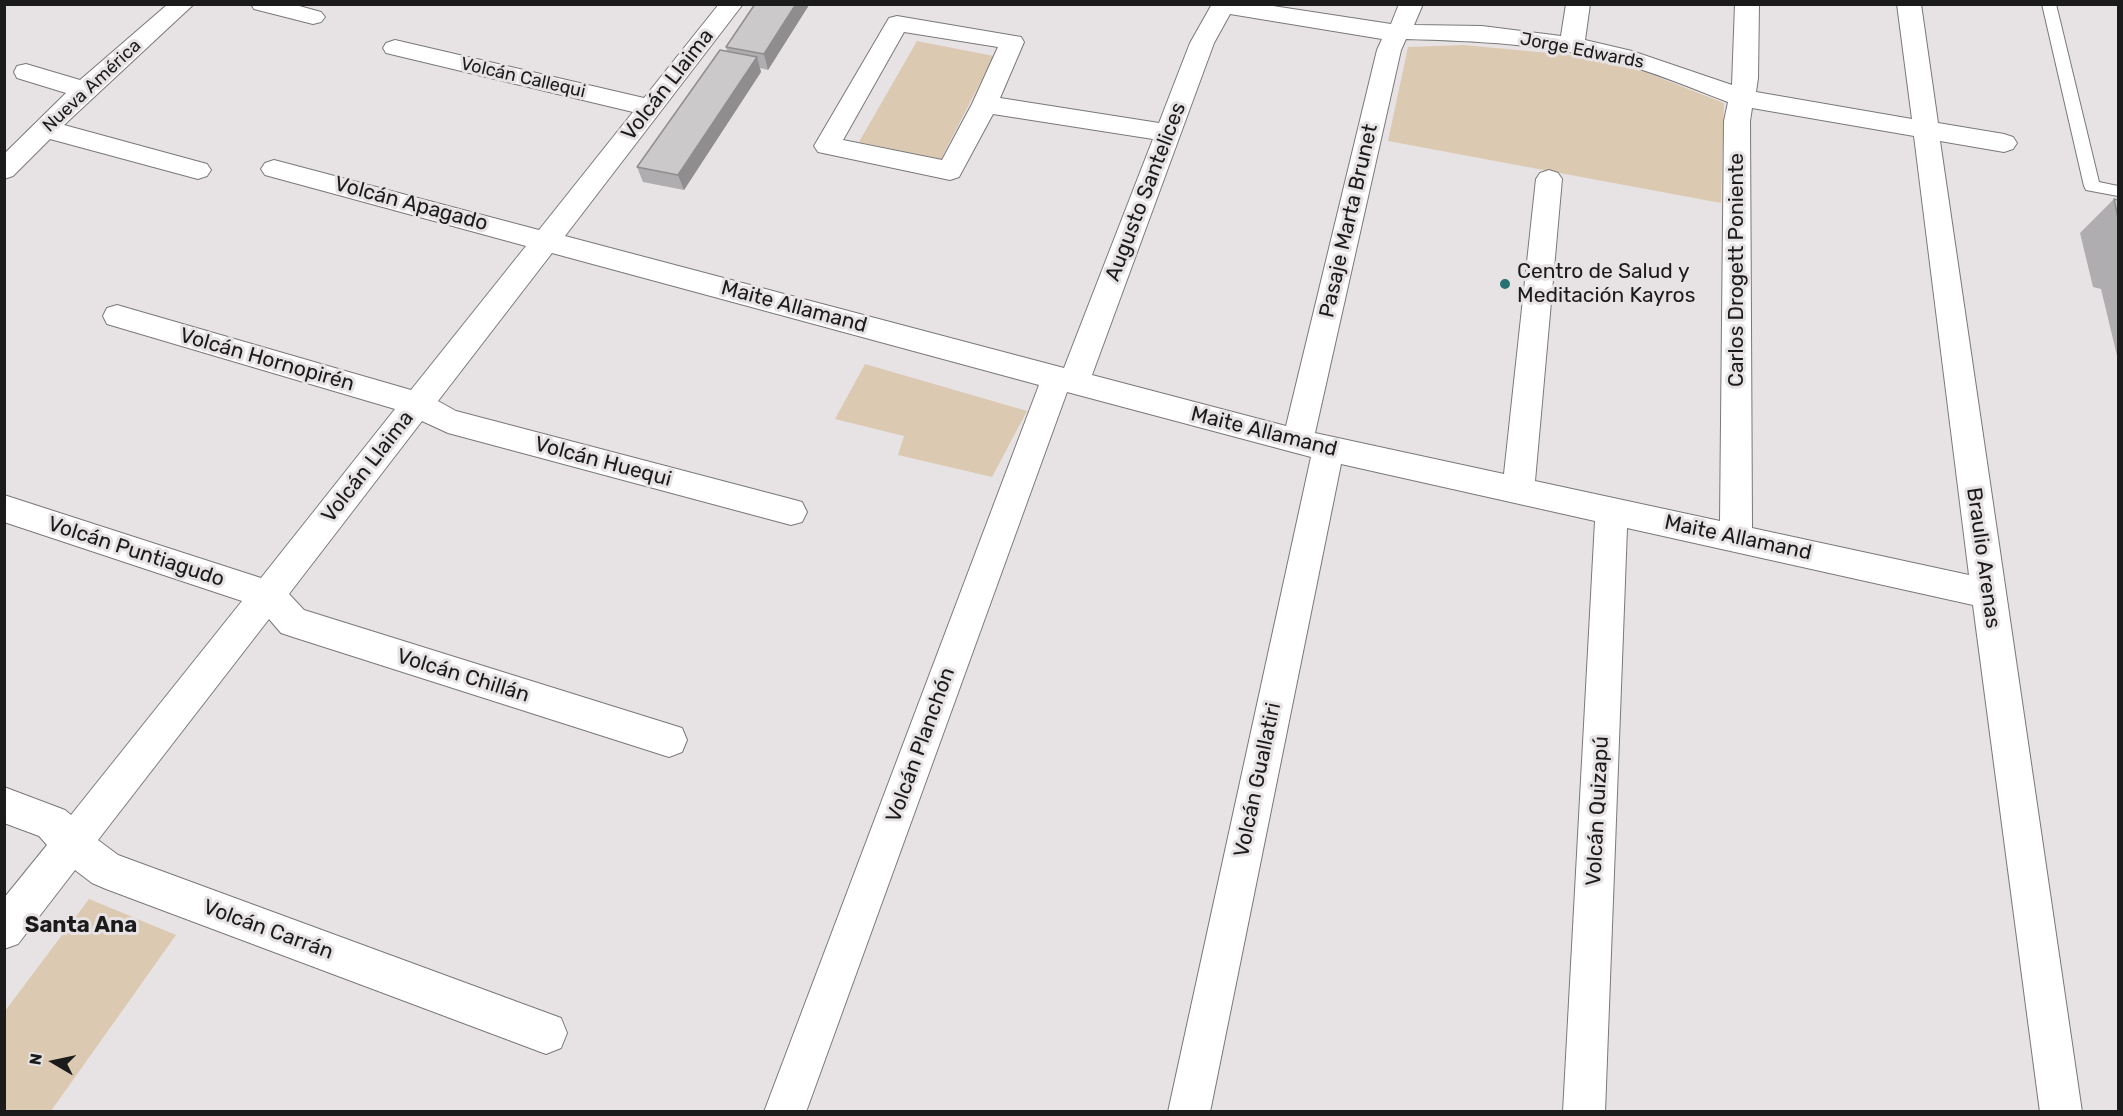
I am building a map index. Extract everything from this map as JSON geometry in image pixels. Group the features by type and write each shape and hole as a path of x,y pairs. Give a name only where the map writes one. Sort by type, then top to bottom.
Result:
{"street":[{"name":"Nueva América","path":"4,170 84,90 183,4"},
{"path":"262,4 313,17"},
{"name":"Volcán Llaima","path":"4,930 732,4"},
{"name":"Pasaje Marta Brunet","path":"1313,445 1389,50 1396,33 1408,16 1411,4"},
{"path":"1572,45 1578,4"},
{"name":"Carlos Drogett Poniente","path":"1736,537 1737,121 1746,78 1747,4"},
{"name":"Braulio Arenas","path":"1909,4 1988,594 2061,1112"},
{"name":"Jorge Edwards","path":"1224,5 1396,33 1482,34 1572,45 1623,56 1741,97 2004,143"},
{"name":"Augusto Santelices","path":"1065,380 1203,43 1224,5"},
{"path":"897,23 1012,42 985,104 950,171 827,146 897,23"},
{"name":"Volcán Callequi","path":"395,48 650,108"},
{"path":"26,72 84,90"},
{"path":"985,104 1168,133"},
{"path":"45,129 198,170"},
{"name":"Volcán Apagado","path":"274,169 547,240"},
{"path":"1518,490 1549,179"},
{"name":"Maite Allamand","path":"547,240 1313,445 1988,594"},
{"name":"Volcán Hornopirén","path":"117,316 418,404"},
{"name":"Volcán Planchón","path":"785,1112 1065,380"},
{"name":"Volcán Huequi","path":"418,404 448,421 791,512"},
{"name":"Volcán Guallatiri","path":"1189,1112 1313,445"},
{"name":"Volcán Puntiagudo","path":"4,508 268,595"},
{"name":"Volcán Quizapú","path":"1584,1112 1612,511"},
{"name":"Volcán Chillán","path":"268,595 292,622 669,740"},
{"name":"Volcán Carrán","path":"4,805 52,822 73,844 106,870 546,1033"}],"lane":[{"path":"2049,4 2092,186 2118,191"}],"shaded area":[{"path":"917,41 994,56 941,159 859,142"},
{"path":"1464,45 1570,55 1645,72 1724,103 1721,203 1388,141 1408,47"},
{"path":"865,364 1027,411 992,477 898,455 904,436 835,419"},
{"path":"89,899 176,935 51,1111 5,1111 5,1011"}],"building":[{"path":"755,4 796,4 764,54 726,47"},
{"path":"720,50 757,57 678,175 637,167"},
{"path":"2114,199 2118,200 2118,218"}],"place":[{"name":"Centro de Salud y Meditación Kayros","path":"1505,284"}],"district":[{"name":"Santa Ana","path":"81,926"}]}
